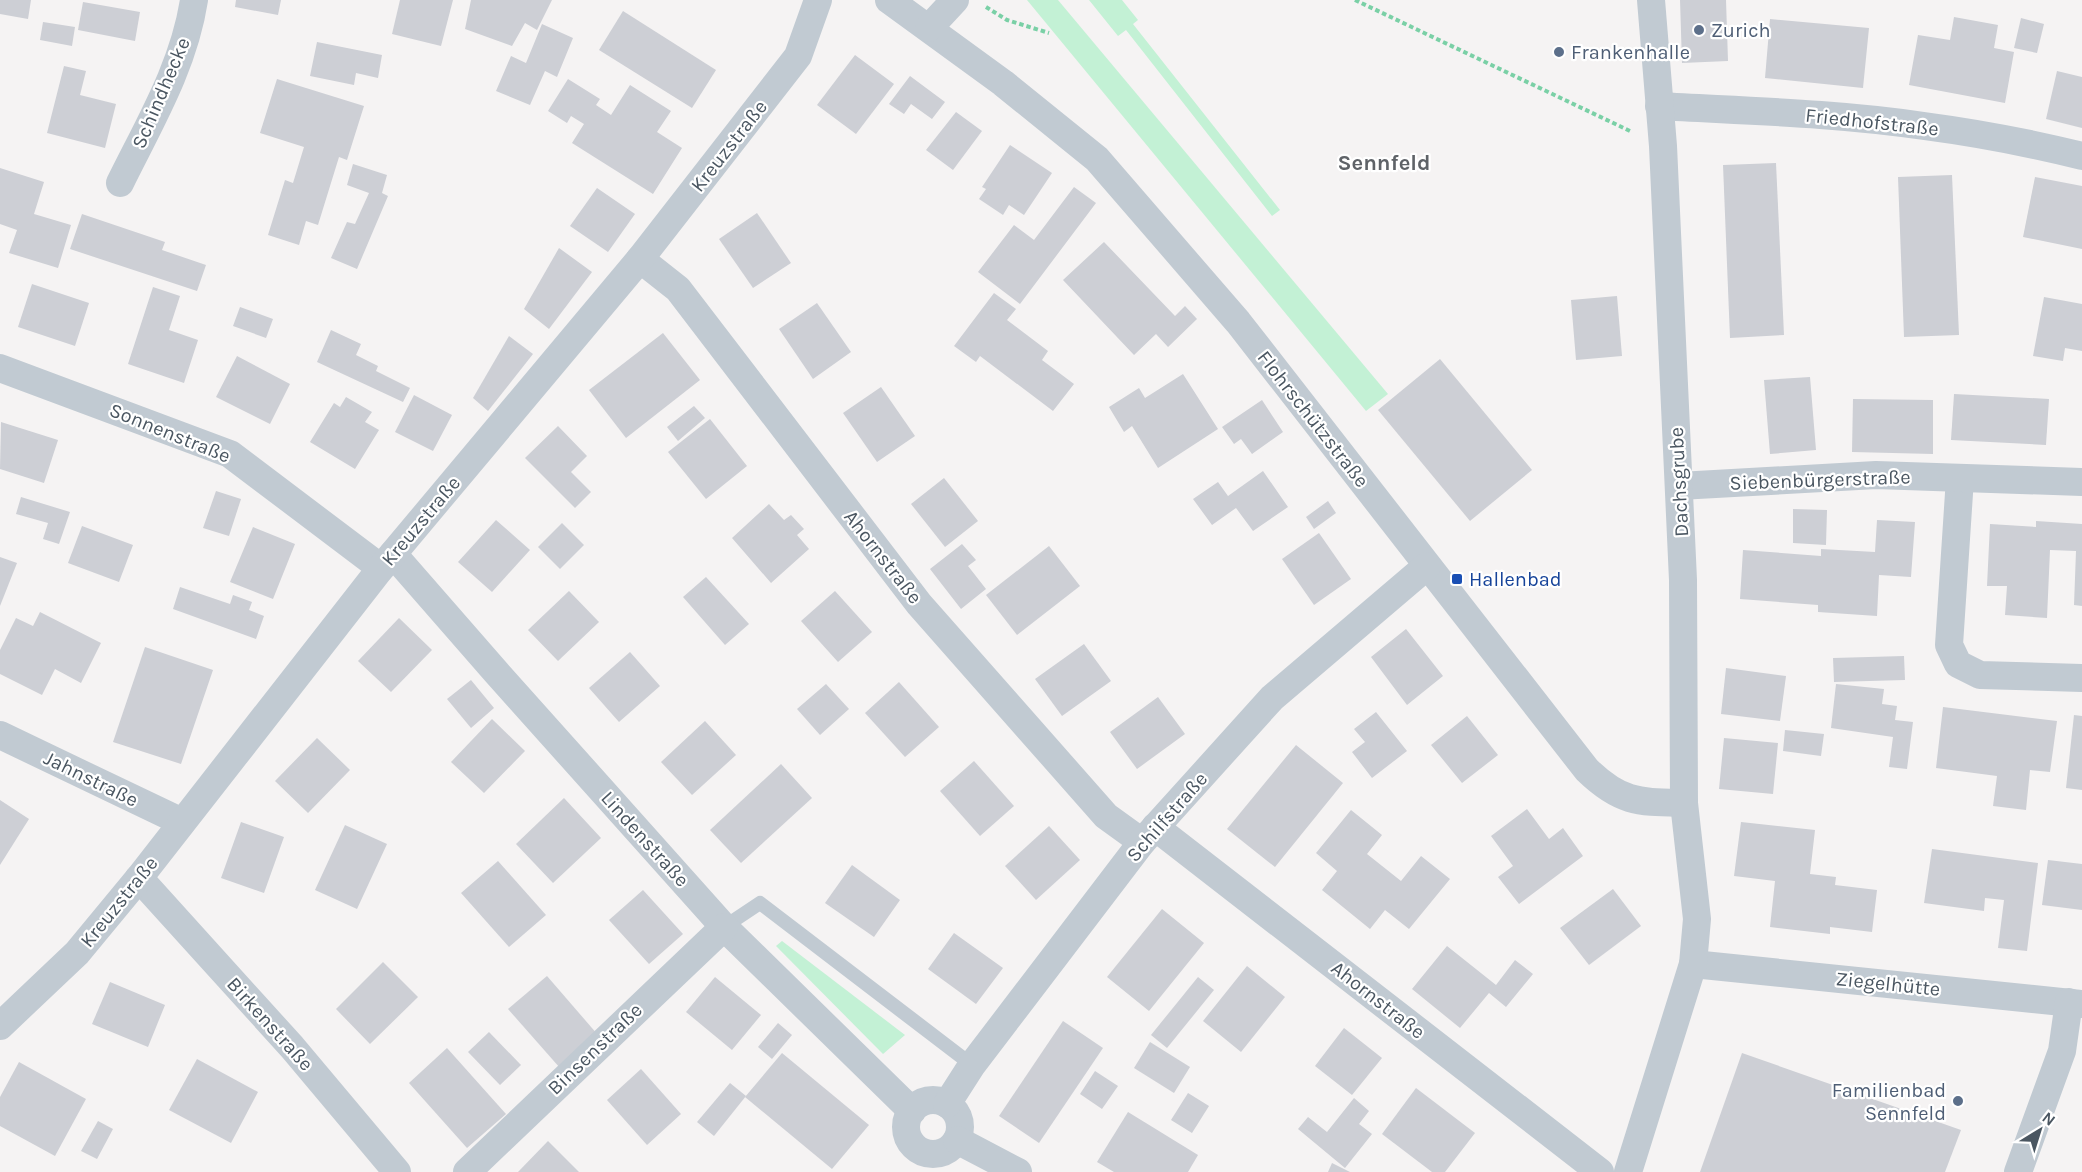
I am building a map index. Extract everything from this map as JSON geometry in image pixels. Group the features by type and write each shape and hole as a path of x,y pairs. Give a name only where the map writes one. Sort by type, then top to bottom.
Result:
{"street":[{"name":"Schindhecke","path":"120,183 172,76 186,38 194,0"},
{"name":"Kreuzstraße","path":"0,1026 77,953 139,878 387,561 640,259 798,56 818,0"},
{"name":"Flohrschützstraße","path":"889,0 1003,83 1097,159 1238,322 1587,770 1620,796 1638,802 1684,803"},
{"path":"929,28 956,0"},
{"name":"Dachsgrube","path":"1628,1172 1693,964 1697,919 1684,803 1683,580 1663,146 1651,0"},
{"name":"Friedhofstraße","path":"1659,106 1923,125 2032,144 2082,156"},
{"name":"Ahornstraße","path":"640,259 678,289 919,604 1106,816 1148,835 1600,1172"},
{"name":"Sonnenstraße","path":"0,368 230,454 387,561"},
{"name":"Siebenbürgerstraße","path":"1679,486 1876,475 2082,482"},
{"path":"1960,478 1949,645 1958,664 1980,675 2082,678"},
{"name":"Lindenstraße","path":"387,561 496,672 724,927 912,1111"},
{"name":"Schilfstraße","path":"947,1104 972,1065 1148,835 1272,698 1427,566"},
{"name":"Jahnstraße","path":"0,735 182,822"},
{"name":"Birkenstraße","path":"139,878 292,1047 397,1172"},
{"name":"Binsenstraße","path":"467,1172 724,927"},
{"name":"Ziegelhütte","path":"1693,964 2075,1003"},
{"path":"2018,1172 2062,1051 2075,1003"},
{"path":"938,1100 947,1104 957,1114 960,1127 957,1140 948,1150 917,1162 906,1127 909,1115 916,1106 927,1101 938,1100"},
{"path":"957,1140 1018,1172"}],"lane":[{"path":"724,927 760,903 972,1065"}],"path":[{"path":"1355,0 1663,146"},
{"path":"983,5 1007,20 1049,33"}],"green space":[{"path":"1027,0 1058,0 1388,394 1366,411"},
{"path":"1089,0 1122,0 1138,20 1133,24 1280,210 1272,216 1126,30 1118,36"},
{"path":"782,941 905,1035 883,1054 776,946"}],"building":[{"path":"0,0 31,0 28,19 0,14"},
{"path":"236,0 281,0 278,15 235,7"},
{"path":"400,0 453,0 441,46 392,34"},
{"path":"471,0 552,0 537,30 525,23 512,46 465,29"},
{"path":"1680,0 1726,0 1728,61 1682,63"},
{"path":"83,2 140,12 135,41 78,30"},
{"path":"623,11 716,70 692,108 599,50"},
{"path":"1954,17 1998,25 1994,48 2014,52 2005,103 1909,85 1918,35 1950,40"},
{"path":"2021,18 2044,24 2037,53 2014,48"},
{"path":"1770,19 1869,28 1863,88 1765,78"},
{"path":"43,22 75,27 72,46 40,40"},
{"path":"542,24 573,38 557,77 545,71 530,105 496,91 511,56 526,63"},
{"path":"317,42 382,55 378,78 356,73 354,85 310,76"},
{"path":"855,55 894,84 856,134 817,105"},
{"path":"64,66 86,71 80,95 116,104 105,148 47,133"},
{"path":"2057,71 2082,77 2082,128 2046,119"},
{"path":"910,76 945,102 932,119 911,104 904,114 889,104"},
{"path":"277,79 364,106 347,160 339,157 318,225 306,221 299,245 268,235 285,180 293,183 304,147 260,133"},
{"path":"568,79 600,99 596,105 611,115 630,85 671,111 657,132 682,148 653,194 572,143 584,124 571,116 567,123 548,111"},
{"path":"956,112 982,131 953,170 926,150"},
{"path":"1010,145 1052,173 1024,215 1009,205 1003,215 979,199 986,189 982,187"},
{"path":"1776,163 1784,335 1730,338 1723,165"},
{"path":"353,164 387,175 382,193 388,196 357,269 331,258 347,222 355,224 369,193 347,185"},
{"path":"0,168 44,182 34,214 71,225 58,268 9,253 17,230 0,224"},
{"path":"1952,175 1959,335 1904,337 1898,177"},
{"path":"2035,177 2082,186 2082,249 2023,237"},
{"path":"1074,187 1096,203 1020,304 978,272 1014,225 1034,240"},
{"path":"597,188 635,214 608,252 570,226"},
{"path":"757,213 791,263 753,288 719,239"},
{"path":"82,214 165,242 162,250 206,265 197,291 70,249"},
{"path":"1104,242 1175,316 1185,306 1197,319 1168,347 1156,334 1134,355 1063,280"},
{"path":"559,248 592,272 549,329 524,309"},
{"path":"32,284 89,303 75,346 18,327"},
{"path":"153,287 180,296 169,330 198,340 184,383 128,364"},
{"path":"994,293 1016,309 1007,320 1048,351 1042,360 1074,384 1053,411 980,356 976,362 954,346"},
{"path":"1617,296 1622,356 1576,360 1571,300"},
{"path":"2044,297 2082,304 2082,351 2065,348 2063,361 2033,356"},
{"path":"817,303 851,352 813,379 779,329"},
{"path":"240,307 273,319 266,338 233,326"},
{"path":"331,330 361,344 356,355 378,366 376,371 410,388 403,402 317,362"},
{"path":"663,333 700,380 626,438 589,390"},
{"path":"509,336 533,354 488,411 473,398"},
{"path":"237,356 290,384 270,424 216,397"},
{"path":"1440,359 1532,470 1470,521 1378,410"},
{"path":"1183,374 1218,429 1158,468 1132,426 1124,432 1109,407 1139,388 1145,398"},
{"path":"1810,377 1816,450 1770,454 1764,380"},
{"path":"881,387 915,436 877,462 843,413"},
{"path":"1954,394 2049,399 2046,445 1951,440"},
{"path":"414,395 452,415 433,451 395,432"},
{"path":"346,397 372,412 365,422 379,430 355,469 310,442 334,403 340,407"},
{"path":"1853,399 1933,400 1933,454 1852,452"},
{"path":"1262,400 1283,432 1252,454 1241,439 1234,444 1222,427"},
{"path":"694,406 705,418 678,441 667,427"},
{"path":"710,419 747,466 706,499 668,452"},
{"path":"1,422 58,440 44,483 0,469"},
{"path":"558,426 587,456 571,472 591,492 575,508 525,458"},
{"path":"1263,471 1288,507 1253,531 1236,508 1212,525 1193,499 1218,482 1228,496"},
{"path":"944,478 978,521 945,547 911,504"},
{"path":"216,491 241,499 229,536 203,528"},
{"path":"21,497 70,512 59,544 43,539 48,523 16,514"},
{"path":"1328,501 1336,513 1314,529 1306,517"},
{"path":"769,504 784,520 791,515 804,529 797,535 809,549 771,583 732,538"},
{"path":"1793,509 1827,510 1826,545 1793,543"},
{"path":"496,520 530,550 492,592 458,562"},
{"path":"1877,520 1915,522 1911,577 1879,575 1877,616 1818,612 1818,605 1740,599 1743,550 1821,556 1821,549 1875,552"},
{"path":"2036,521 2082,524 2082,606 2074,605 2076,551 2050,550 2047,618 2005,615 2007,586 1987,586 1990,524 2036,527"},
{"path":"562,523 584,545 560,569 538,547"},
{"path":"82,526 133,545 119,582 68,563"},
{"path":"253,527 295,544 273,599 230,582"},
{"path":"1319,533 1351,579 1314,605 1282,559"},
{"path":"962,544 976,560 968,566 986,589 961,609 930,569"},
{"path":"1049,546 1080,586 1017,635 986,595"},
{"path":"0,557 17,563 0,606"},
{"path":"706,577 749,624 725,645 683,597"},
{"path":"180,587 230,604 233,595 252,602 249,610 264,616 256,639 173,609"},
{"path":"569,591 599,622 558,661 528,630"},
{"path":"835,591 872,632 838,662 801,621"},
{"path":"40,612 101,643 81,683 55,669 42,695 0,674 0,650 16,618 33,626"},
{"path":"399,618 432,650 391,692 358,661"},
{"path":"1406,629 1443,676 1407,705 1371,657"},
{"path":"1084,644 1111,681 1062,716 1035,679"},
{"path":"145,647 213,670 181,764 113,742"},
{"path":"630,652 660,686 619,722 589,688"},
{"path":"1904,656 1905,680 1834,682 1833,658"},
{"path":"1726,668 1786,676 1780,721 1721,714"},
{"path":"471,680 494,708 471,728 447,699"},
{"path":"899,682 939,727 905,757 865,713"},
{"path":"826,684 849,709 820,735 797,709"},
{"path":"1836,684 1884,689 1882,704 1897,706 1895,720 1913,722 1907,769 1889,767 1893,737 1831,728"},
{"path":"1158,697 1185,734 1137,769 1110,732"},
{"path":"1943,707 2057,721 2050,772 2030,770 2026,810 1993,806 1997,776 1936,768"},
{"path":"1376,712 1407,751 1372,778 1352,752 1365,742 1354,729"},
{"path":"2074,715 2082,716 2082,790 2066,788"},
{"path":"1467,716 1498,755 1462,783 1431,745"},
{"path":"492,719 525,751 484,793 451,762"},
{"path":"705,721 736,755 692,795 661,762"},
{"path":"1785,730 1824,734 1821,756 1783,751"},
{"path":"317,738 350,770 308,813 275,781"},
{"path":"1724,738 1778,743 1773,794 1719,789"},
{"path":"1296,745 1343,783 1275,867 1227,829"},
{"path":"974,761 1014,806 980,836 940,791"},
{"path":"781,764 812,798 741,863 710,830"},
{"path":"564,798 601,838 553,883 516,844"},
{"path":"0,800 29,819 0,865"},
{"path":"1527,809 1549,839 1563,828 1583,856 1519,904 1498,877 1513,866 1491,836"},
{"path":"1351,810 1382,835 1367,854 1401,881 1421,856 1450,879 1409,929 1385,910 1370,929 1322,890 1337,871 1316,853"},
{"path":"241,822 284,837 264,893 221,878"},
{"path":"1741,822 1815,830 1810,874 1836,877 1835,885 1877,890 1872,932 1830,927 1830,934 1770,927 1775,881 1734,876"},
{"path":"345,825 387,844 357,909 315,890"},
{"path":"1049,826 1080,860 1036,900 1005,866"},
{"path":"1932,849 2038,863 2027,951 1998,948 2004,900 1985,898 1984,911 1924,903"},
{"path":"2048,860 2082,864 2082,910 2042,905"},
{"path":"498,861 546,915 509,947 461,893"},
{"path":"852,865 900,900 874,937 825,903"},
{"path":"1613,889 1641,926 1589,965 1560,928"},
{"path":"643,890 683,934 649,964 609,920"},
{"path":"1162,909 1204,943 1149,1011 1107,977"},
{"path":"954,933 1003,968 976,1004 928,969"},
{"path":"1447,946 1496,985 1515,960 1533,974 1506,1007 1489,993 1460,1028 1412,989"},
{"path":"383,962 418,997 370,1044 336,1009"},
{"path":"1247,966 1285,997 1241,1052 1203,1021"},
{"path":"547,976 598,1035 560,1068 508,1009"},
{"path":"715,977 761,1015 732,1050 686,1012"},
{"path":"1198,977 1214,990 1167,1048 1151,1035"},
{"path":"110,982 165,1005 148,1047 92,1024"},
{"path":"1063,1021 1103,1048 1039,1143 999,1116"},
{"path":"778,1023 792,1035 772,1059 758,1047"},
{"path":"1344,1028 1382,1058 1352,1095 1315,1066"},
{"path":"489,1032 521,1065 500,1085 468,1052"},
{"path":"1150,1042 1190,1067 1174,1093 1134,1068"},
{"path":"447,1048 506,1114 467,1148 409,1083"},
{"path":"782,1053 869,1125 832,1169 745,1097"},
{"path":"1742,1053 1961,1130 1945,1172 1700,1172"},
{"path":"197,1059 258,1092 231,1143 169,1110"},
{"path":"19,1062 86,1099 55,1156 0,1126 0,1097"},
{"path":"641,1069 681,1114 647,1145 607,1100"},
{"path":"1095,1071 1118,1086 1102,1109 1080,1094"},
{"path":"730,1083 746,1096 714,1136 697,1122"},
{"path":"1416,1088 1475,1133 1445,1172 1432,1172 1382,1134"},
{"path":"1188,1093 1209,1106 1192,1133 1171,1120"},
{"path":"1354,1098 1369,1111 1359,1124 1372,1134 1345,1168 1298,1129 1308,1117 1327,1132"},
{"path":"1128,1112 1198,1155 1188,1172 1114,1172 1097,1162"},
{"path":"98,1121 113,1129 97,1159 81,1151"},
{"path":"548,1141 579,1172 518,1172"},
{"path":"1332,1163 1350,1172 1328,1172"}],"place":[{"name":"Zurich","path":"1699,30"},
{"name":"Frankenhalle","path":"1559,52"},
{"name":"Hallenbad","path":"1457,579"},
{"name":"Familienbad Sennfeld","path":"1958,1101"}],"district":[{"name":"Sennfeld","path":"1384,163"}]}
